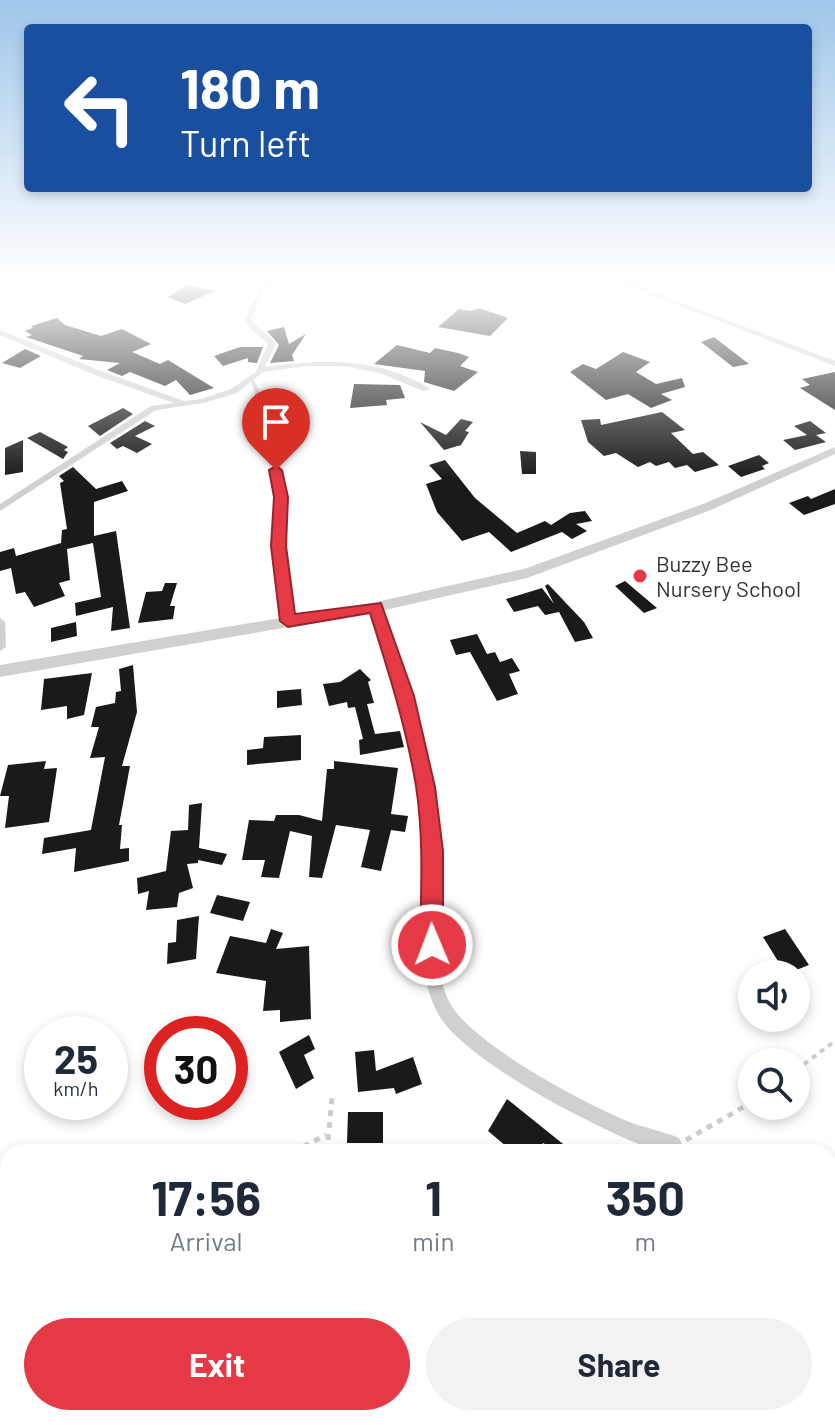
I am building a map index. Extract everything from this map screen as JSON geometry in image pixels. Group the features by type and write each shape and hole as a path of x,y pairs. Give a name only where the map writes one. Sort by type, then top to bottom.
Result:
{"street":[{"path":"32,346 183,403"},
{"path":"0,508 154,408 221,396 252,380 271,346"},
{"path":"787,346 835,364"},
{"path":"260,370 337,361 382,371 426,389"},
{"path":"0,671 376,607 527,573 707,507 835,450"},
{"path":"376,607 405,696 426,787 433,851 430,926 433,964 446,1010 456,1025 506,1066 616,1125 658,1143 673,1144"},
{"path":"0,622 0,647"}],"lane":[{"path":"252,380 257,391 256,407 269,421 280,482 279,546 288,621"}],"path":[{"path":"810,1060 835,1041"},
{"path":"327,1144 332,1097"},
{"path":"673,1144 686,1140 738,1110"},
{"path":"309,1144 326,1135"}],"building":[{"path":"52,346 147,346 132,352 160,364 168,360 214,388 190,395 176,380 165,386 130,372 122,376 107,370 120,363 79,359 83,356"},
{"path":"279,346 298,346 292,355 294,361 270,363"},
{"path":"396,346 430,353 435,348 469,357 460,366 478,372 454,391 424,382 425,371 374,364"},
{"path":"705,346 725,346 749,364 733,367"},
{"path":"240,347 263,347 257,363 248,362 248,358 223,366 214,356"},
{"path":"25,349 41,356 20,368 2,363"},
{"path":"623,352 650,362 636,372 656,384 682,378 685,387 661,394 672,400 651,408 628,394 606,400 570,372 583,364 596,369"},
{"path":"835,372 835,410 800,388 810,385 802,379"},
{"path":"354,384 400,385 405,398 386,400 387,405 350,408"},
{"path":"123,408 133,414 100,436 88,426"},
{"path":"662,412 685,430 671,433 693,454 703,452 719,465 695,472 687,465 675,468 669,462 656,466 650,462 638,467 616,453 604,456 588,442 581,420 600,419 601,425"},
{"path":"461,419 473,422 465,431 469,432 461,445 444,450 420,422 446,435"},
{"path":"145,421 155,426 135,436 152,444 137,453 123,446 117,449 110,443"},
{"path":"810,421 826,433 816,435 826,442 795,450 783,440 807,435 794,426"},
{"path":"40,432 68,447 64,450 68,452 63,459 27,438"},
{"path":"23,440 23,472 5,475 5,448"},
{"path":"520,451 536,452 536,474 522,474"},
{"path":"759,455 769,463 762,466 765,469 741,477 728,466"},
{"path":"445,460 475,498 517,533 545,521 551,525 570,513 585,511 592,521 576,524 587,531 572,539 562,532 511,552 489,532 462,541 437,512 426,484 442,479 429,465"},
{"path":"73,467 96,489 122,481 128,491 94,502 94,536 116,531 130,628 111,631 113,607 76,616 75,603 101,597 93,543 67,549 70,580 59,583 65,596 34,607 25,592 16,594 11,568 0,571 0,552 14,548 16,556 61,543 62,530 67,529 60,483 64,481 59,476"},
{"path":"835,489 835,504 804,515 789,503 808,496 811,499"},
{"path":"625,581 657,608 644,613 615,586"},
{"path":"165,583 177,583 170,606 175,606 173,619 138,623 146,592 162,591"},
{"path":"548,584 584,622 593,638 575,642 559,612 545,615 538,606 514,612 506,599 542,588 554,604 545,586"},
{"path":"76,622 77,636 51,642 51,628"},
{"path":"477,634 487,654 495,652 500,662 512,658 520,671 509,674 518,694 497,701 470,652 456,655 450,640"},
{"path":"133,665 137,712 122,766 130,766 119,825 122,825 120,849 129,848 129,861 74,872 76,848 42,854 44,838 91,830 105,757 90,758 99,727 91,727 96,707 115,703 116,692 121,691 119,669"},
{"path":"360,669 371,680 368,682 374,703 367,704 375,734 400,731 404,747 360,755 359,740 363,739 355,707 348,708 347,702 329,706 323,684 340,682"},
{"path":"92,673 84,715 67,719 67,706 41,710 44,679"},
{"path":"301,689 302,705 277,708 277,691"},
{"path":"301,735 301,760 247,765 247,750 263,748 264,737"},
{"path":"46,761 44,769 57,768 49,822 5,828 9,796 0,796 8,765"},
{"path":"334,761 398,768 391,814 408,816 405,832 391,830 381,871 361,867 370,830 336,825 322,878 309,877 312,836 290,831 279,878 261,877 265,860 242,860 249,820 274,821 276,815 299,815 322,821 327,769 334,769"},
{"path":"202,803 199,848 227,854 222,865 198,860 198,863 187,864 193,888 179,893 177,907 146,910 149,891 138,894 137,878 166,871 171,831 188,830 189,805"},
{"path":"217,895 250,902 243,921 210,913"},
{"path":"199,916 196,959 167,964 168,943 176,942 177,920"},
{"path":"271,929 283,933 276,949 309,946 311,1019 280,1022 280,1010 263,1011 266,981 216,973 230,936 266,943"},
{"path":"785,929 806,960 777,960 763,937"},
{"path":"309,1035 315,1049 304,1055 314,1078 296,1089 279,1052"},
{"path":"374,1050 376,1071 413,1057 422,1084 396,1094 394,1088 358,1092 355,1052"},
{"path":"507,1099 563,1144 503,1144 488,1131"},
{"path":"348,1112 383,1112 383,1143 347,1143"}],"place":[{"name":"Buzzy Bee Nursery School","path":"640,576"}],"route":[{"path":"276,470 281,497 278,513 281,578 288,621 376,607 405,696 426,787 433,851 432,945"}]}
